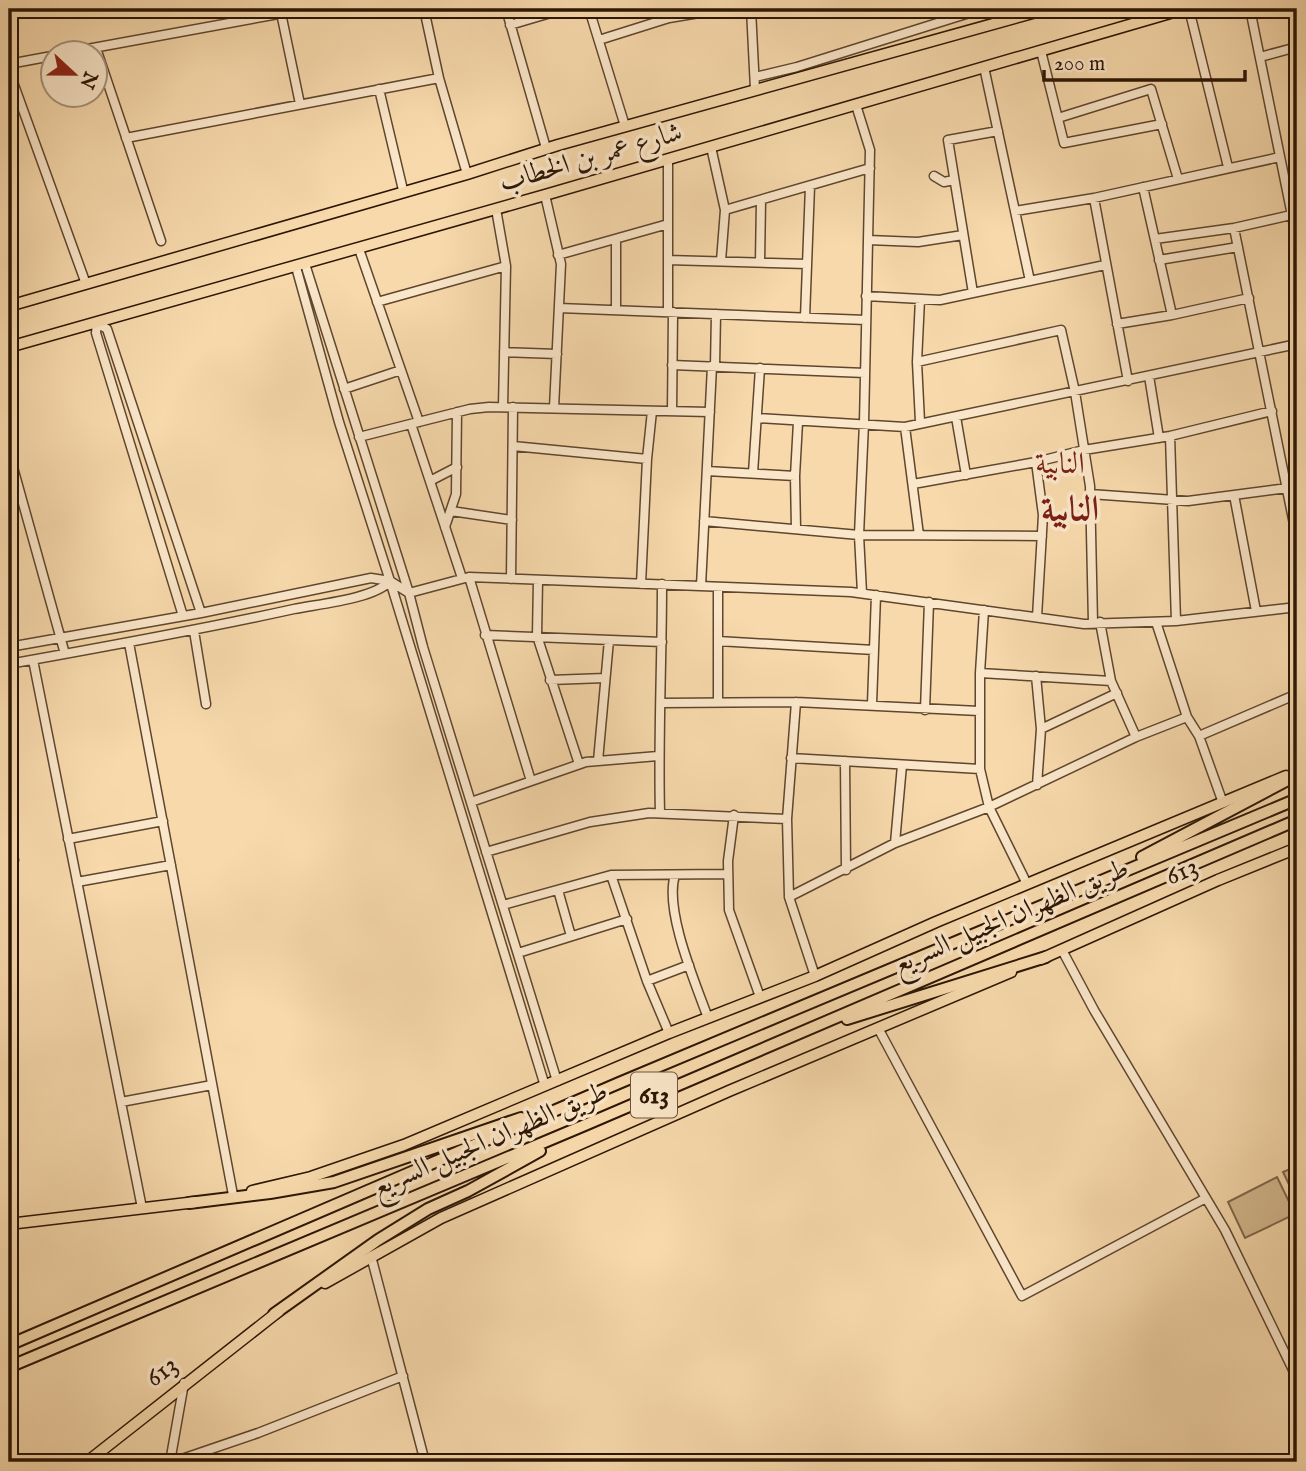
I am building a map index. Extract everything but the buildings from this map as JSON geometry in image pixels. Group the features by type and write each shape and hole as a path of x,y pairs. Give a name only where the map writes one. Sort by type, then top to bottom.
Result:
{"highway":[{"path":"1075,891 1297,773"},
{"name":"طريق الظهران الجبيل السريع","path":"9,1345 619,1083 1297,799"},
{"name":"طريق الظهران الجبيل السريع","path":"9,1367 585,1125 1297,820"},
{"path":"791,1036 1046,957"},
{"path":"189,1203 334,1182 619,1083"},
{"path":"274,1314 378,1240 428,1209 468,1191 585,1125"}],"main road":[{"name":"شارع عمر بن الخطاب","path":"9,306 467,174 546,148 1047,9"},
{"name":"شارع عمر بن الخطاب","path":"9,347 359,249 1184,9"},
{"path":"9,1224 189,1203 311,1177 357,1162 815,976 1027,884 1297,773"},
{"name":"613","path":"87,1462 274,1314 441,1217 1297,848"}],"street":[{"path":"108,46 306,9"},
{"path":"424,9 439,78 467,174"},
{"path":"506,9 546,148"},
{"path":"510,25 564,9"},
{"path":"589,9 625,126"},
{"path":"598,40 669,13 723,9"},
{"path":"751,9 755,89"},
{"path":"755,77 797,67 982,9"},
{"path":"1189,9 1228,167"},
{"path":"1250,9 1280,157 1293,195 1291,215 1297,240"},
{"path":"281,13 300,104"},
{"path":"1260,57 1297,47"},
{"path":"1041,51 1064,143 1162,124"},
{"path":"9,64 38,59"},
{"path":"984,68 1030,281"},
{"path":"9,71 86,284"},
{"path":"126,138 439,78"},
{"path":"108,84 161,241"},
{"path":"379,89 403,191"},
{"path":"1058,118 1151,89 1178,179"},
{"path":"856,105 870,149 859,535 862,593"},
{"path":"973,293 948,140 998,131"},
{"path":"711,147 725,210 721,261"},
{"path":"1015,211 1094,198 1280,157"},
{"path":"668,159 672,411"},
{"path":"725,210 870,168"},
{"path":"934,176 944,182 954,180"},
{"path":"804,318 810,186"},
{"path":"1143,187 1172,315"},
{"path":"545,195 561,264 554,408"},
{"path":"1094,198 1128,381"},
{"path":"760,262 761,200"},
{"path":"496,209 506,266 505,352 513,446 511,579"},
{"path":"1155,239 1234,228 1291,215"},
{"path":"558,255 668,224"},
{"path":"1234,228 1297,535"},
{"path":"868,240 918,242 963,235"},
{"path":"616,239 616,310"},
{"path":"1159,260 1238,247"},
{"path":"359,249 401,370 430,481 485,635 530,781"},
{"path":"668,260 807,264"},
{"path":"300,265 344,389 410,593 423,647 558,1081"},
{"path":"300,265 338,422 390,581 545,1086"},
{"path":"866,296 940,300 1105,265"},
{"path":"377,302 506,266"},
{"path":"1117,324 1249,298"},
{"path":"920,299 917,362 920,422"},
{"path":"559,308 866,320"},
{"path":"701,586 716,314"},
{"path":"183,616 96,333 97,323 107,329 201,613"},
{"path":"917,362 1061,330 1075,392 1090,494 1097,623 1111,681 1136,737"},
{"path":"757,418 905,427 1297,344"},
{"path":"505,352 557,354"},
{"path":"672,365 865,373"},
{"path":"753,473 760,368"},
{"path":"344,389 401,370"},
{"path":"1149,376 1159,438"},
{"path":"359,437 470,409 508,407 710,412"},
{"path":"641,584 652,411"},
{"path":"913,484 1170,436 1272,411"},
{"path":"445,527 456,494 457,412"},
{"path":"956,417 966,475"},
{"path":"796,529 798,422"},
{"path":"905,427 919,535"},
{"path":"1170,436 1176,621"},
{"path":"513,446 647,459"},
{"path":"9,453 65,654"},
{"path":"1036,462 1043,515 1037,617"},
{"path":"430,481 457,467"},
{"path":"707,471 795,476"},
{"path":"1090,494 1188,501 1234,495 1286,483 1297,476"},
{"path":"1234,495 1256,611"},
{"path":"451,511 512,520"},
{"path":"705,520 859,535 1042,536"},
{"path":"9,647 201,613 371,578 390,581 410,593 465,578 862,593 1097,623 1176,621 1297,607"},
{"path":"538,580 537,636 579,764"},
{"path":"9,664 194,631 375,592 390,581"},
{"path":"660,813 658,756 662,584"},
{"path":"718,587 718,702"},
{"path":"872,704 876,595"},
{"path":"925,710 929,602"},
{"path":"984,610 979,711 980,769 989,807 1027,884"},
{"path":"1156,622 1187,717 1199,736 1223,803"},
{"path":"194,631 206,704"},
{"path":"485,635 662,642"},
{"path":"598,761 609,640"},
{"path":"718,641 874,650"},
{"path":"129,643 233,1195"},
{"path":"33,660 142,1208"},
{"path":"980,673 1111,681"},
{"path":"1036,676 1041,729 1037,785"},
{"path":"550,680 606,678"},
{"path":"1041,729 1117,693"},
{"path":"1199,736 1297,694"},
{"path":"661,703 796,702 979,711"},
{"path":"796,702 787,818 789,897 815,976"},
{"path":"789,897 895,843 989,807 1136,737 1187,717"},
{"path":"471,802 579,764 658,756"},
{"path":"792,758 980,769"},
{"path":"845,761 846,870"},
{"path":"895,843 902,765"},
{"path":"486,852 590,822 660,813 787,818"},
{"path":"734,815 728,874 729,910 760,997"},
{"path":"68,839 163,821"},
{"path":"77,882 171,865"},
{"path":"503,905 611,875 728,874"},
{"path":"611,875 647,981 669,1034"},
{"path":"675,875 671,888 681,941 708,1018"},
{"path":"558,890 571,936"},
{"path":"518,953 627,919"},
{"path":"1062,950 1094,1010 1225,1230 1297,1378"},
{"path":"647,981 689,965"},
{"path":"514,985 526,980"},
{"path":"878,1028 1023,1296 1206,1198"},
{"path":"121,1102 212,1085"},
{"path":"371,1256 425,1462"},
{"path":"184,1383 171,1462 258,1433 403,1376"}],"shaded area":[{"path":"1297,1166 1297,1201 1283,1172"},
{"path":"1277,1177 1295,1214 1245,1238 1228,1202"}],"district":[{"name":"النابية","path":"1060,465"},
{"name":"النابية","path":"1070,510"}]}
